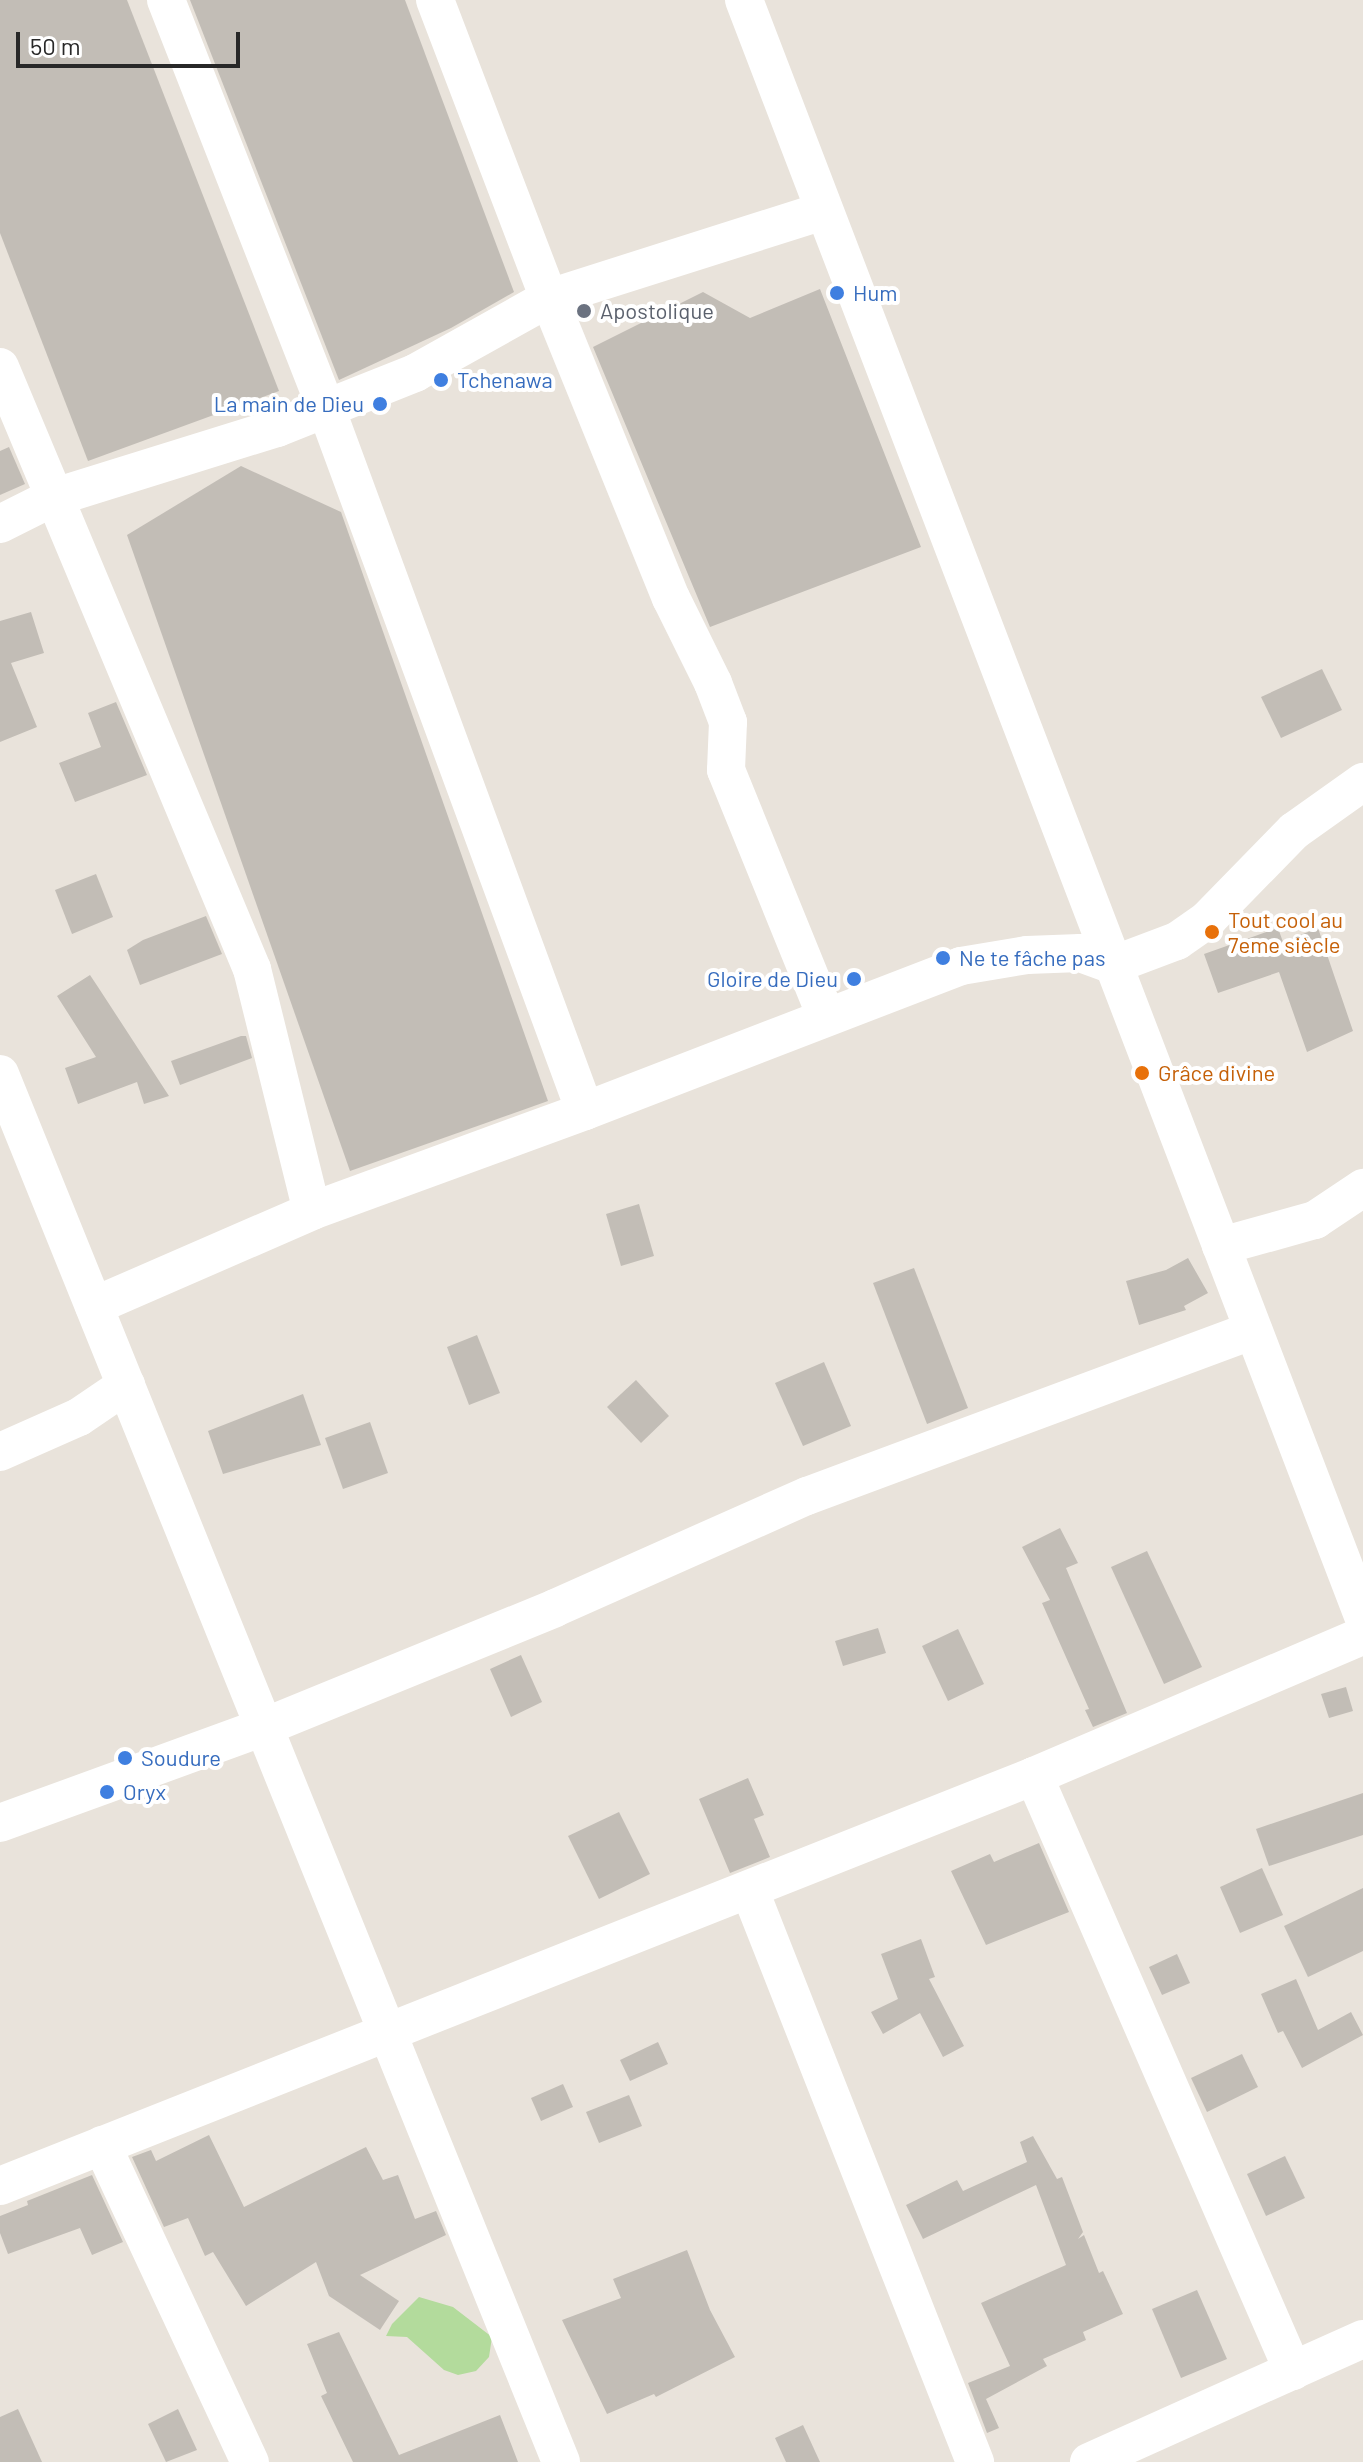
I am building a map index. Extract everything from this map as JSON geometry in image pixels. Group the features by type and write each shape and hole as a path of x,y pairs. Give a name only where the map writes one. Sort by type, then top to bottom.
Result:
{"street":[{"path":"166,0 326,408 585,1111"},
{"path":"435,0 549,298 671,598 713,683 728,722 726,770 826,1016"},
{"path":"744,0 1363,1616"},
{"path":"0,524 52,498 277,428 415,373 549,298 824,211"},
{"path":"0,367 52,498 252,969 312,1211"},
{"path":"94,1306 312,1211 585,1111 961,966 1027,955 1080,953 1113,965 1177,941 1208,919 1294,831 1363,782"},
{"path":"563,1049 637,1091"},
{"path":"0,1074 561,2462"},
{"path":"1221,1246 1315,1220 1363,1188"},
{"path":"0,1823 264,1727 555,1608 807,1496 1253,1330"},
{"path":"0,1452 79,1417 126,1385"},
{"path":"0,2186 750,1891 1034,1776 1363,1636"},
{"path":"1034,1776 1293,2371"},
{"path":"750,1891 975,2462"},
{"path":"102,2145 250,2462"},
{"path":"1089,2462 1363,2339"}],"green space":[{"path":"419,2297 453,2307 492,2337 489,2357 476,2371 458,2375 444,2370 407,2337 386,2336 392,2324"}],"building":[{"path":"0,0 127,0 279,391 88,461 0,233"},
{"path":"190,0 405,0 514,292 451,328 339,380"},
{"path":"820,289 921,547 710,627 593,347 703,292 750,318"},
{"path":"9,447 25,484 0,495 0,451"},
{"path":"241,466 341,512 548,1101 350,1171 127,535"},
{"path":"31,612 44,653 11,663 37,727 0,742 0,621"},
{"path":"1322,669 1342,710 1281,738 1261,697"},
{"path":"116,702 147,775 75,802 59,763 101,747 88,713"},
{"path":"96,874 113,917 72,934 55,890"},
{"path":"206,916 222,954 140,985 127,950 143,940"},
{"path":"1278,928 1283,942 1318,928 1353,1031 1307,1052 1279,972 1218,993 1204,954"},
{"path":"90,975 169,1096 144,1104 137,1082 78,1104 65,1068 96,1057 57,996"},
{"path":"246,1036 252,1058 180,1085 171,1061"},
{"path":"639,1204 654,1256 621,1266 606,1214"},
{"path":"1188,1258 1208,1293 1184,1306 1186,1310 1139,1325 1126,1281 1166,1270"},
{"path":"914,1268 968,1408 927,1424 873,1283"},
{"path":"477,1335 500,1393 469,1405 447,1347"},
{"path":"824,1362 851,1426 803,1446 775,1383"},
{"path":"636,1380 669,1416 641,1443 607,1407"},
{"path":"303,1394 321,1445 223,1474 208,1431"},
{"path":"370,1422 388,1473 343,1489 325,1438"},
{"path":"1060,1528 1078,1563 1066,1568 1127,1713 1093,1727 1085,1710 1089,1709 1042,1603 1050,1600 1022,1547"},
{"path":"1147,1551 1202,1667 1164,1684 1111,1567"},
{"path":"878,1628 886,1653 843,1666 835,1641"},
{"path":"958,1629 984,1684 948,1701 922,1646"},
{"path":"521,1655 542,1702 511,1717 490,1669"},
{"path":"1346,1687 1353,1711 1329,1718 1321,1694"},
{"path":"748,1778 764,1815 754,1819 770,1857 730,1873 699,1799"},
{"path":"1363,1793 1363,1835 1269,1866 1256,1829"},
{"path":"619,1812 650,1874 599,1899 568,1836"},
{"path":"1039,1843 1069,1912 986,1945 951,1871 990,1854 994,1862"},
{"path":"1262,1868 1283,1915 1240,1933 1220,1887"},
{"path":"1363,1888 1363,1951 1308,1977 1284,1926"},
{"path":"921,1939 935,1977 929,1979 964,2046 943,2057 920,2013 883,2034 871,2012 898,1999 881,1954"},
{"path":"1177,1954 1190,1983 1162,1995 1149,1967"},
{"path":"1296,1979 1318,2030 1351,2012 1363,2035 1302,2068 1283,2031 1278,2033 1261,1994"},
{"path":"658,2042 668,2064 630,2081 620,2060"},
{"path":"1242,2054 1258,2087 1207,2112 1191,2078"},
{"path":"563,2084 573,2107 541,2121 531,2098"},
{"path":"629,2095 642,2126 599,2143 586,2112"},
{"path":"209,2135 244,2207 366,2147 383,2180 398,2175 415,2219 436,2211 446,2235 360,2275 399,2301 380,2330 329,2296 316,2262 246,2306 213,2252 205,2256 188,2218 164,2227 132,2157 151,2150 156,2161"},
{"path":"1033,2136 1057,2179 1062,2177 1083,2232 1078,2239 1084,2235 1099,2273 1103,2271 1123,2314 1083,2332 1086,2340 1043,2359 1047,2366 986,2399 999,2428 987,2433 968,2383 1010,2366 981,2303 1066,2265 1036,2185 923,2239 906,2205 957,2180 963,2191 1027,2162 1020,2142"},
{"path":"1285,2156 1305,2198 1266,2216 1247,2174"},
{"path":"92,2175 123,2242 92,2255 80,2228 8,2254 0,2233 0,2216 28,2205 27,2201"},
{"path":"687,2250 710,2310 735,2357 656,2397 654,2394 607,2414 562,2320 621,2298 613,2279"},
{"path":"1197,2290 1227,2359 1181,2378 1152,2309"},
{"path":"339,2332 399,2455 500,2415 518,2462 353,2462 321,2396 327,2393 307,2344"},
{"path":"18,2409 42,2462 0,2462 0,2417"},
{"path":"178,2409 197,2450 166,2462 148,2424"},
{"path":"803,2425 820,2462 786,2462 775,2438"}],"place":[{"name":"Hum","path":"837,293"},
{"name":"Apostolique","path":"584,311"},
{"name":"Tchenawa","path":"441,380"},
{"name":"La main de Dieu","path":"380,404"},
{"name":"Tout cool au 7eme siècle","path":"1212,932"},
{"name":"Ne te fâche pas","path":"943,958"},
{"name":"Gloire de Dieu","path":"854,979"},
{"name":"Grâce divine","path":"1142,1073"},
{"name":"Soudure","path":"125,1758"},
{"name":"Oryx","path":"107,1792"}]}
